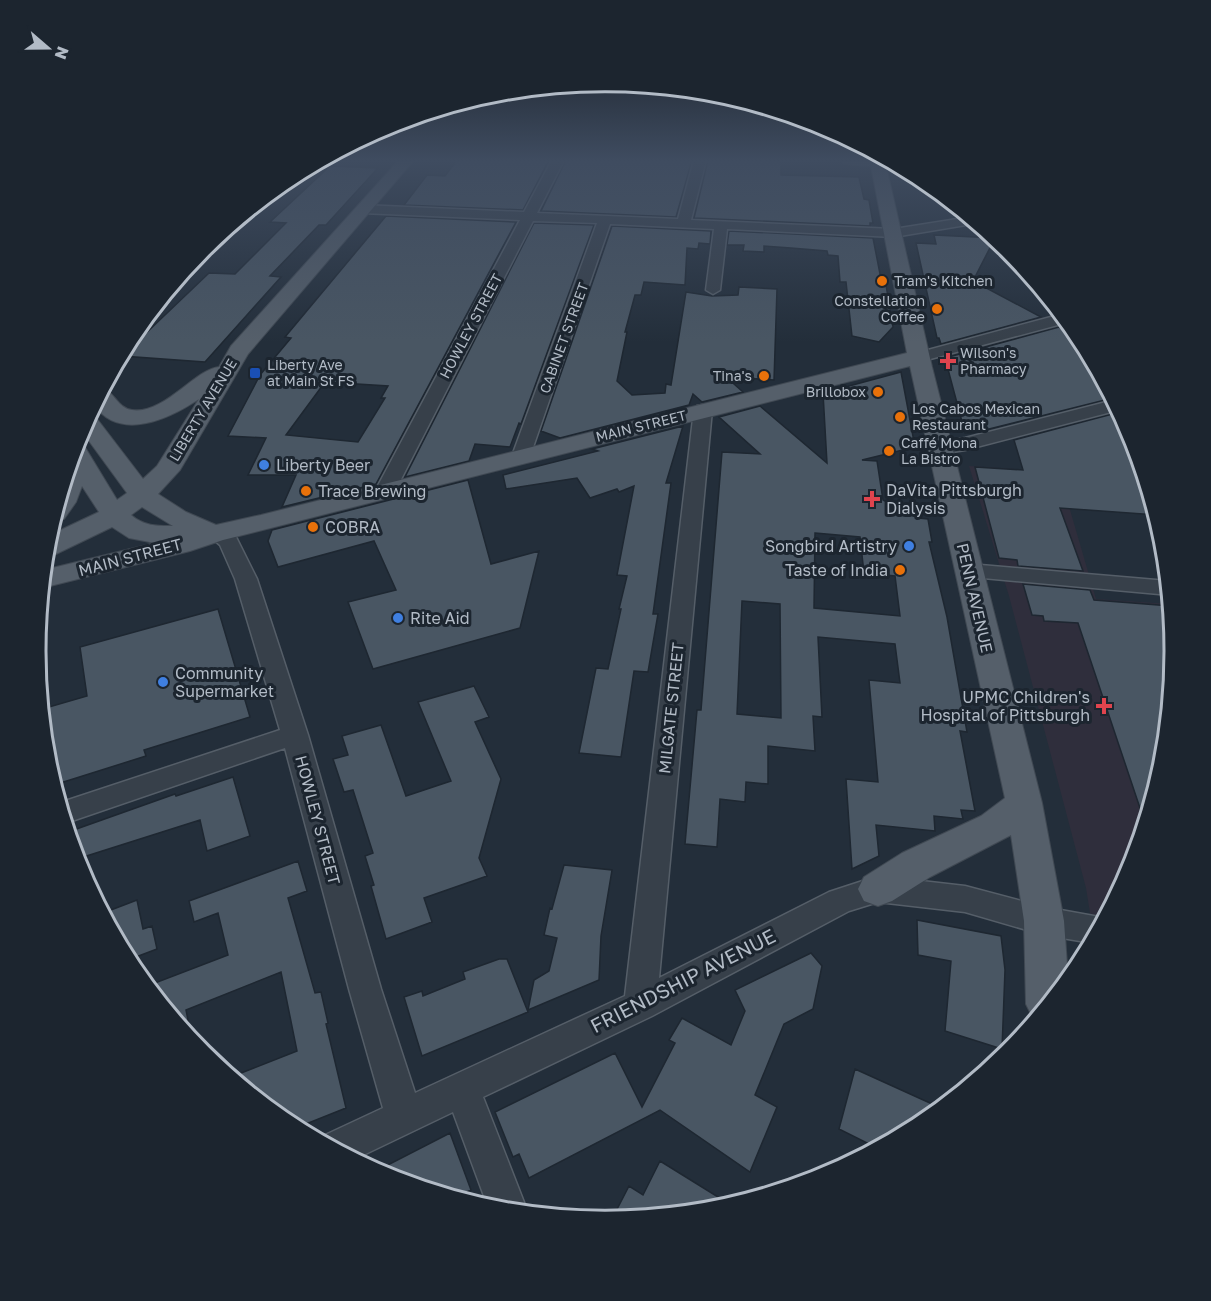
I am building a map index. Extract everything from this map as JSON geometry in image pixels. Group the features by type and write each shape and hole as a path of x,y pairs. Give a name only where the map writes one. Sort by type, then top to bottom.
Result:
{"main road":[{"name":"LIBERTY AVENUE","path":"57,543 114,515 142,495 167,470 239,351 352,221"},
{"name":"PENN AVENUE","path":"892,221 919,357 1024,803 1044,921 1047,993"},
{"path":"105,403 126,417 139,417 167,409 204,384 239,351"},
{"name":"MAIN STREET","path":"51,577 180,545 216,533 384,493 521,456 919,357"},
{"name":"MAIN STREET","path":"93,429 142,495 176,518 216,533"},
{"path":"76,474 114,515"},
{"name":"MAIN STREET","path":"114,515 138,532 216,533"},
{"path":"878,889 916,865 994,827 1024,803"}],"street":[{"name":"HOWLEY STREET","path":"384,493 527,221"},
{"name":"CABINET STREET","path":"521,456 605,221"},
{"path":"624,221 894,233 964,222"},
{"path":"713,290 721,225"},
{"name":"MAIN STREET","path":"919,357 1057,322"},
{"path":"940,448 965,444 1109,407"},
{"name":"MILGATE STREET","path":"640,1005 703,410"},
{"name":"HOWLEY STREET","path":"216,533 229,542 246,579 295,735 362,979 404,1117"},
{"path":"969,571 1161,587"},
{"path":"70,810 295,735"},
{"name":"FRIENDSHIP AVENUE","path":"345,1145 640,1005 840,901 878,889 965,898 1044,921 1091,929"},
{"path":"463,1090 504,1200"}],"shaded area":[{"name":"UPMC Children's Hospital of Pittsburgh","path":"969,466 1059,472 1096,599 1162,603 1163,687 1154,760 1135,830 1107,898 1092,926 1086,888 1009,596"}],"green space":[{"path":"238,230 199,267 210,255"}],"building":[{"path":"330,221 326,225 319,225 270,276 281,277 205,362 130,357 145,334 209,273 235,274 286,223 270,222"},
{"path":"382,221 516,222 376,484 282,507 296,475 248,475 266,438 228,436 260,375 291,338 285,337","holes":["325,382 388,386 381,398 385,398 358,442 286,435"]},
{"path":"754,221 873,221 870,226"},
{"path":"534,223 594,225 521,424 519,423 510,447 475,444 469,461 405,477"},
{"path":"612,226 711,231 710,244 699,243 698,249 687,248 685,285 644,282 641,295 635,295 625,332 627,332 617,381 632,395 665,393 666,384 671,385 686,292 712,296 738,295 739,287 777,289 774,380 726,377 743,392 702,402 693,394 689,405 560,438 541,431"},
{"path":"729,231 873,238 881,279 885,279 893,327 879,342 852,336 846,282 840,282 838,256 828,255 827,251 764,246 764,252 743,251 744,245 727,245"},
{"path":"934,235 982,237 991,246 973,281 1041,317 941,344 937,338 916,243 936,244"},
{"path":"1059,327 1090,371 1105,400 973,433 965,433 945,358"},
{"path":"901,372 915,447 862,460 877,461 883,500 918,518 928,519 932,542 929,542 947,617 967,732 960,731 975,811 961,810 963,819 934,816 935,831 876,825 879,856 852,869 846,779 878,782 869,680 900,683 895,644 818,637 822,717 813,716 815,751 768,746 768,784 746,782 745,802 720,799 717,847 685,844 697,710 701,710 722,452 760,454 719,417 760,406 827,463 823,393","holes":["815,533 860,537 864,573 895,576 900,616 814,608","742,601 780,604 781,718 737,714"]},
{"path":"1112,414 1135,471 1147,514 1060,508 1083,571 1018,566 1017,560 999,558 975,467 1023,470 1014,440"},
{"path":"683,426 666,483 671,483 653,614 658,614 648,672 634,671 621,757 579,753 596,668 608,669 621,609 619,609 627,576 617,575 634,486 619,492 617,489 590,498 577,478 506,489 503,475"},
{"path":"468,480 491,564 539,551 520,628 373,669 348,602 396,590 374,541 278,567 268,541 272,530"},
{"name":"UPMC Children's Hospital of Pittsburgh","path":"1023,584 1090,590 1094,600 1162,605 1164,650 1160,723 1154,760 1141,810 1078,623 1044,621 1043,616 1032,615"},
{"name":"Community Supermarket","path":"218,609 250,717 144,750 146,756 63,782 57,760 50,707 87,696 80,647"},
{"path":"474,686 489,717 475,722 501,779 479,858 487,876 424,898 432,922 386,939 365,856 373,853 353,790 344,792 333,759 348,755 342,736 381,725 406,796 451,781 418,702"},
{"path":"233,777 250,836 207,851 200,820 86,856 76,829 175,794 176,796"},
{"path":"298,861 307,891 288,898 315,993 321,992 328,1023 326,1024 346,1108 308,1123 240,1073 297,1051 281,972 186,1010 189,1023 162,991 156,983 228,955 218,913 194,922 189,901"},
{"path":"564,865 612,870 601,936 599,980 528,1010 534,980 549,971 557,938 544,935"},
{"path":"137,900 143,929 152,926 157,949 138,956 110,910"},
{"path":"917,920 1001,936 1005,970 1002,1045 999,1048 945,1031 951,961 918,955"},
{"path":"811,953 822,966 813,1009 784,1024 755,1095 777,1107 750,1172 660,1110 529,1178 519,1154 513,1157 495,1112 615,1053 642,1107 675,1043 669,1040 682,1018 731,1045 745,1011 735,990"},
{"path":"499,959 507,959 528,1012 422,1056 404,997 422,991 423,996 465,979 463,972"},
{"path":"855,1069 932,1104 869,1144 839,1129"},
{"path":"450,1133 471,1190 467,1192 426,1180 388,1165"},
{"path":"660,1161 719,1198 678,1205 617,1209 629,1186 643,1195"}],"place":[{"name":"Tram's Kitchen","path":"882,281"},
{"name":"Constellation Coffee","path":"937,309"},
{"name":"Wilson's Pharmacy","path":"948,361"},
{"name":"Liberty Ave at Main St FS","path":"255,373"},
{"name":"Tina's","path":"764,376"},
{"name":"Brillobox","path":"878,392"},
{"name":"Los Cabos Mexican Restaurant","path":"900,417"},
{"name":"Caffé Mona La Bistro","path":"889,451"},
{"name":"Liberty Beer","path":"264,465"},
{"name":"Trace Brewing","path":"306,491"},
{"name":"DaVita Pittsburgh Dialysis","path":"872,499"},
{"name":"COBRA","path":"313,527"},
{"name":"Songbird Artistry","path":"909,546"},
{"name":"Taste of India","path":"900,570"},
{"name":"Rite Aid","path":"398,618"},
{"name":"Community Supermarket","path":"163,682"},
{"name":"UPMC Children's Hospital of Pittsburgh","path":"1104,706"}]}
